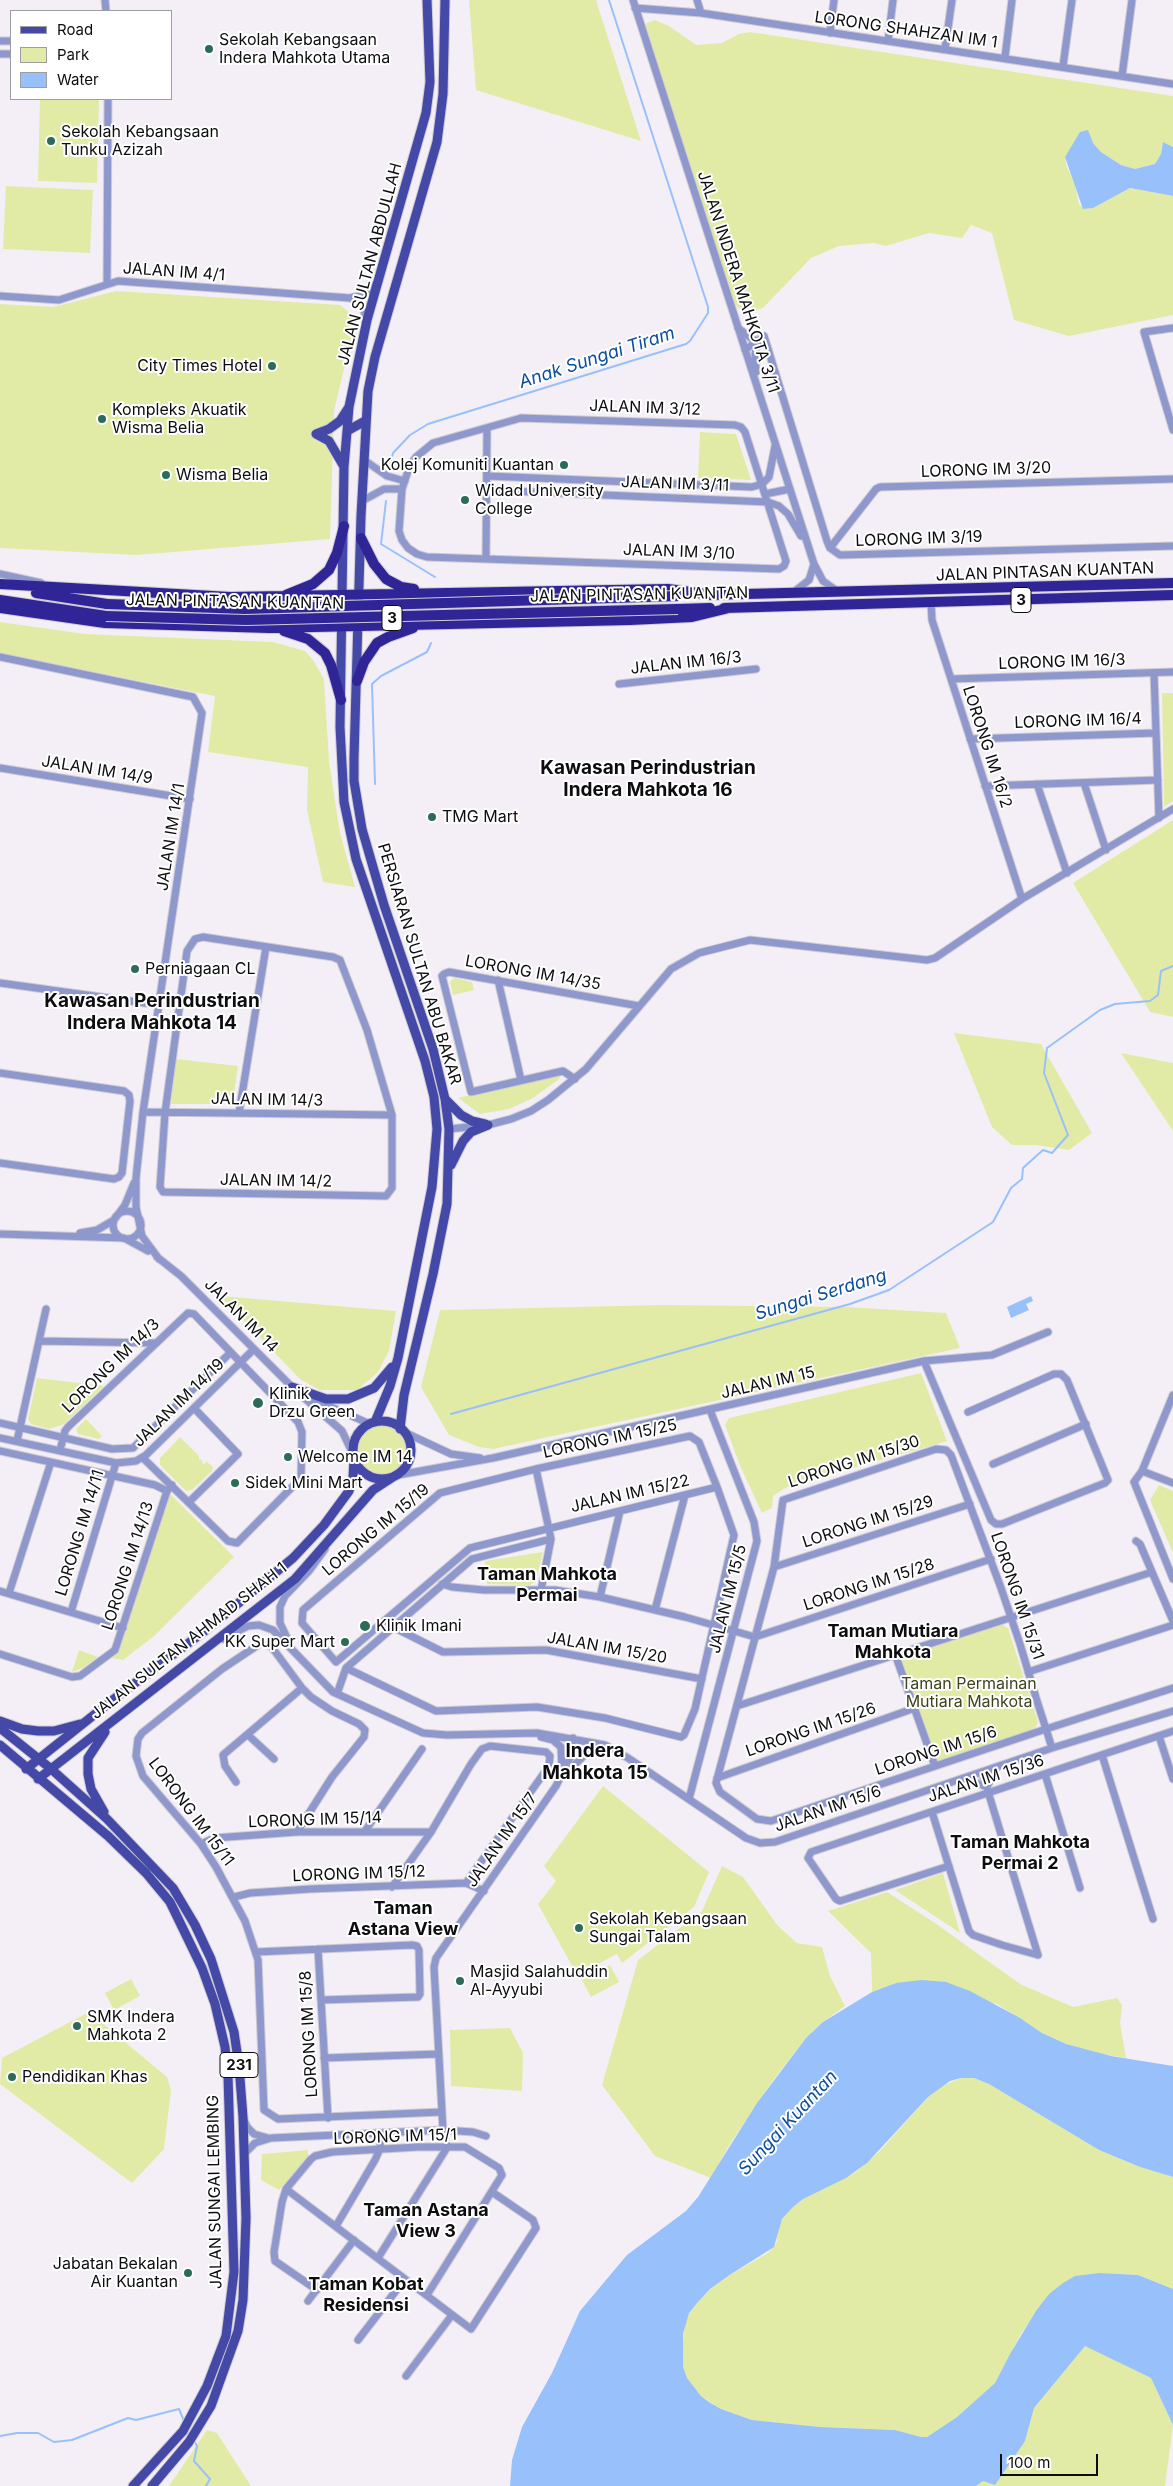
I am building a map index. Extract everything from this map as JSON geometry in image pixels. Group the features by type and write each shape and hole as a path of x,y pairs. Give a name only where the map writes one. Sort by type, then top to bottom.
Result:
{"highway":[{"path":"281,597 313,584 329,570 337,553 344,526"},
{"path":"361,538 374,564 386,579 401,587 438,593"},
{"name":"JALAN PINTASAN KUANTAN","path":"0,586 108,604 245,609 1173,583"},
{"path":"0,586 230,597 668,589 713,595"},
{"path":"382,594 372,602 369,613 376,623 386,625"},
{"name":"JALAN PINTASAN KUANTAN","path":"0,600 106,616 246,620 1173,595"},
{"path":"312,627 322,614 321,604 314,596"},
{"path":"0,608 105,623 269,628 692,617 730,608"},
{"path":"357,681 364,662 377,643 423,624"},
{"path":"269,628 299,635 317,645 331,665 341,700"}],"main road":[{"name":"JALAN SULTAN ABDULLAH","path":"342,626 344,468 349,407 367,320 426,113 430,82 427,0"},
{"name":"JALAN SULTAN ABDULLAH","path":"359,595 365,421 375,357 437,142 445,60 444,0"},
{"path":"344,468 338,454 328,441 316,434 329,429 340,421 349,407"},
{"path":"347,431 365,421"},
{"name":"PERSIARAN SULTAN ABU BAKAR","path":"359,595 354,781 362,829 384,905 433,1049 445,1099 449,1129 449,1168 445,1213 433,1274 404,1395 402,1430"},
{"name":"PERSIARAN SULTAN ABU BAKAR","path":"342,626 341,781 350,840 388,958 426,1061 434,1097 437,1129 432,1187 398,1358 390,1386 373,1423"},
{"path":"445,1099 461,1116 488,1125"},
{"path":"449,1168 463,1141 477,1128 488,1125"},
{"path":"435,1157 439,1151 442,1136 449,1129"},
{"path":"292,1387 326,1399 343,1399 359,1396 379,1385 398,1358"},
{"path":"386,1422 402,1430 409,1442 410,1458 405,1467 395,1476 382,1480 371,1477 359,1468 354,1456 354,1443 358,1434 373,1423 386,1422"},
{"name":"JALAN SULTAN AHMAD SHAH 1","path":"26,1769 206,1630 293,1558 324,1525 349,1491 353,1478 354,1456"},
{"name":"JALAN SULTAN AHMAD SHAH 1","path":"38,1778 210,1647 295,1579 329,1542 372,1490 395,1476"},
{"path":"107,1819 91,1789 88,1774 88,1758 102,1735 125,1712"},
{"path":"0,1721 22,1729 38,1731 70,1728 85,1722"},
{"name":"JALAN SUNGAI LEMBING","path":"0,1728 50,1768 107,1819 173,1888 195,1924 211,1959 234,2032 243,2117 246,2252 243,2300 230,2356 219,2388 202,2421 176,2460 152,2486"},
{"name":"JALAN SUNGAI LEMBING","path":"0,1745 26,1769 108,1836 146,1873 170,1902 202,1968 225,2046 228,2076 234,2272 226,2336 216,2365 183,2431 166,2452 133,2486"}],"street":[{"name":"JALAN INDERA MAHKOTA 3/11","path":"633,0 814,564 823,581 834,590 844,593"},
{"path":"647,0 650,8"},
{"path":"697,0 701,13"},
{"path":"830,33 834,0"},
{"path":"888,41 893,0"},
{"path":"945,49 952,0"},
{"path":"1005,58 1012,0"},
{"path":"1063,66 1072,0"},
{"path":"1122,76 1132,0"},
{"name":"LORONG SHAHZAN IM 1","path":"635,8 701,13 1173,84"},
{"path":"107,284 108,100"},
{"name":"JALAN IM 4/1","path":"0,296 59,300 118,281 350,298 366,294 378,282"},
{"path":"350,298 361,304 367,320"},
{"path":"738,328 752,339 761,338"},
{"path":"1173,328 1144,332 1173,430"},
{"path":"745,350 761,338"},
{"path":"756,379 755,354 761,338"},
{"path":"761,338 830,548"},
{"name":"JALAN IM 3/12","path":"486,558 427,557 417,554 408,548 402,540 398,531 402,489 410,465 427,446 521,418 735,425 745,432 762,484"},
{"path":"486,558 487,428"},
{"path":"762,484 769,477 773,465 775,444 773,432"},
{"path":"364,460 387,476 405,481"},
{"name":"JALAN IM 3/11","path":"487,476 752,486 762,484"},
{"name":"LORONG IM 3/20","path":"830,548 876,489 880,487 1173,479"},
{"path":"606,481 606,494"},
{"name":"JALAN IM 3/10","path":"486,558 779,569 784,566 786,561 762,484"},
{"path":"362,501 390,487 402,489"},
{"path":"766,498 790,489"},
{"name":"JALAN IM 3/11","path":"487,490 766,498 788,514 809,549"},
{"name":"LORONG IM 3/19","path":"830,548 840,555 1173,546"},
{"path":"790,594 803,587 809,580 814,564"},
{"path":"0,574 62,589"},
{"name":"LORONG IM 16/2","path":"931,602 932,620 1022,899"},
{"name":"JALAN IM 14/1","path":"0,656 193,697 200,708 202,719 143,1112 136,1178"},
{"name":"JALAN IM 16/3","path":"619,684 756,669"},
{"name":"LORONG IM 16/3","path":"951,679 1173,672"},
{"path":"1154,673 1160,818"},
{"name":"LORONG IM 16/4","path":"970,739 1156,732"},
{"name":"JALAN IM 14/9","path":"0,768 190,799"},
{"path":"985,786 1158,780"},
{"path":"1084,783 1106,850"},
{"path":"1038,784 1067,873"},
{"path":"449,1129 488,1125 531,1111 575,1079 671,969 699,954 739,942 762,940 927,960 935,958 1022,899 1173,809"},
{"path":"165,1112 187,951 195,939 203,937 333,957 340,960 367,1030 392,1115"},
{"path":"239,1113 266,947"},
{"name":"LORONG IM 14/35","path":"575,1079 563,1071 470,1092 442,976 449,972 639,1006"},
{"path":"498,980 521,1080"},
{"path":"0,983 159,1005"},
{"path":"0,1074 124,1091 129,1094 128,1128 122,1173 114,1178 0,1162"},
{"name":"JALAN IM 14/3","path":"143,1112 392,1115"},
{"name":"JALAN IM 14/2","path":"165,1112 160,1187 167,1194 386,1196 392,1188 392,1115"},
{"path":"124,1238 115,1230 116,1217 127,1202 136,1178"},
{"name":"JALAN IM 14","path":"136,1178 136,1207 144,1240 159,1259"},
{"path":"0,1234 124,1238 137,1235 141,1222 136,1214 128,1211 97,1230 75,1235"},
{"name":"JALAN IM 14","path":"124,1238 159,1259 204,1297 292,1387 342,1431 354,1456"},
{"path":"17,1441 46,1309"},
{"name":"LORONG IM 14/3","path":"63,1437 72,1423 181,1317 188,1313 194,1314 230,1353"},
{"name":"JALAN IM 15","path":"395,1476 493,1458 924,1361 992,1355 1048,1332"},
{"path":"39,1341 155,1343"},
{"name":"JALAN IM 14/19","path":"0,1438 116,1463 127,1463 143,1458 254,1349"},
{"path":"143,1458 169,1488 189,1502 228,1541 234,1543 240,1541 300,1480 302,1475 302,1432 298,1422 230,1353"},
{"name":"JALAN IM 14/19","path":"63,1437 112,1449 133,1448 230,1353"},
{"path":"924,1361 991,1520 996,1524 1010,1521 1105,1483 1108,1480 1067,1380 1058,1373 968,1412"},
{"name":"JALAN IM 14","path":"301,1394 373,1423"},
{"path":"1173,1395 1142,1472 1134,1482 1173,1579"},
{"path":"189,1502 238,1454 194,1408"},
{"name":"JALAN IM 15/5","path":"689,1799 757,1541 756,1530 710,1410"},
{"path":"0,1423 63,1437 60,1450"},
{"path":"993,1464 1086,1424"},
{"name":"JALAN IM 15","path":"402,1430 451,1454 465,1457 493,1458"},
{"name":"LORONG IM 15/25","path":"536,1469 690,1436 699,1442 717,1487"},
{"name":"LORONG IM 15/30","path":"717,1788 717,1778 774,1567 781,1504 787,1498 936,1449 946,1450 951,1455"},
{"path":"0,1451 169,1488"},
{"name":"LORONG IM 15/31","path":"951,1455 1011,1617 1052,1748"},
{"path":"9,1593 51,1462"},
{"name":"LORONG IM 14/11","path":"70,1612 116,1463"},
{"path":"536,1469 551,1539 541,1590"},
{"name":"LORONG IM 15/19","path":"470,1548 336,1662 302,1623 303,1610 440,1493 536,1469"},
{"path":"1142,1472 1173,1483"},
{"path":"346,1668 436,1711 537,1707 605,1718 678,1737 684,1735 695,1709 734,1535 717,1487"},
{"name":"JALAN IM 15/22","path":"470,1548 717,1487"},
{"name":"LORONG IM 14/13","path":"0,1654 72,1677 80,1676 116,1650 169,1488"},
{"path":"655,1610 686,1495"},
{"name":"LORONG IM 15/29","path":"774,1567 970,1504"},
{"path":"600,1597 620,1511"},
{"path":"337,1694 346,1668 442,1584 476,1557 551,1539"},
{"path":"1136,1541 1140,1544 1173,1621"},
{"name":"JALAN IM 15/6","path":"295,1651 280,1623 280,1607 285,1596 316,1564 329,1542"},
{"name":"LORONG IM 15/28","path":"755,1636 991,1559"},
{"path":"737,1706 1152,1572"},
{"path":"442,1584 452,1587 484,1590 541,1590 600,1597 755,1636"},
{"path":"0,1591 123,1628"},
{"name":"JALAN IM 15/6","path":"210,1647 243,1628 259,1625 274,1630 295,1651 322,1684 337,1694 427,1734 525,1733 573,1738 605,1745 628,1758 756,1843 770,1843 1052,1748 1173,1711"},
{"path":"1028,1672 1173,1625"},
{"name":"JALAN IM 15/20","path":"392,1627 443,1652 476,1653 546,1650 702,1679"},
{"name":"LORONG IM 15/11","path":"302,1688 271,1646 261,1643 222,1669 142,1734 138,1739 136,1761 143,1776 201,1844 234,1897 256,1952 258,1960 264,2110 278,2119 442,2112"},
{"path":"895,1654 935,1766"},
{"path":"236,1782 225,1766 223,1755 302,1688 324,1706 362,1726 365,1733 332,1777 297,1832"},
{"name":"LORONG IM 15/6","path":"717,1788 731,1802 757,1820 770,1821 1046,1728 1173,1688"},
{"name":"LORONG IM 15/26","path":"717,1778 914,1708"},
{"name":"JALAN IM 15/36","path":"949,1866 840,1901 836,1899 820,1877 808,1854 932,1812 988,1790 1045,1774 1173,1732"},
{"path":"525,1733 557,1742 562,1752 561,1778"},
{"path":"248,1735 274,1759"},
{"path":"1159,1736 1173,1779"},
{"name":"JALAN IM 15/7","path":"443,2130 434,1967 436,1958 561,1778 570,1758 573,1738"},
{"path":"392,1887 431,1832 471,1764 482,1749 490,1746 541,1750 550,1756 549,1766 466,1883"},
{"path":"561,1778 592,1748 605,1749 628,1758"},
{"path":"365,1831 422,1749"},
{"path":"1102,1755 1152,1919"},
{"path":"988,1790 997,1767"},
{"path":"932,1812 968,1931 973,1935 1002,1946 1038,1955 982,1772"},
{"path":"1045,1774 1080,1888"},
{"path":"964,1778 976,1781 988,1790"},
{"name":"LORONG IM 15/14","path":"201,1844 214,1838 297,1832 431,1832"},
{"name":"LORONG IM 15/12","path":"234,1897 250,1893 301,1889 466,1883 484,1890"},
{"path":"256,1952 417,1946 419,1950 420,1994 414,1998 321,2000"},
{"name":"LORONG IM 15/8","path":"318,1949 328,2118"},
{"path":"324,2058 439,2054"},
{"path":"243,2117 252,2132 270,2138"},
{"path":"244,2154 252,2145 270,2138 443,2130 473,2132 486,2136"},
{"path":"336,2226 380,2149 381,2133"},
{"path":"378,2258 448,2146"},
{"name":"LORONG IM 15/1","path":"286,2189 297,2173 315,2156 332,2152 448,2146 465,2147 499,2168 502,2175 492,2192"},
{"path":"317,2290 275,2261 274,2252 286,2189 471,2329 535,2231 533,2220 492,2192 427,2295"},
{"path":"308,2301 354,2240"},
{"path":"358,2340 405,2279"},
{"path":"406,2376 452,2315"}],"green space":[{"path":"469,0 596,0 641,141 476,90"},
{"path":"655,20 669,26 696,45 722,43 739,34 750,32 1173,96 1173,147 1163,142 1161,154 1155,164 1135,169 1121,165 1101,152 1093,143 1072,147 1065,157 1067,168 1074,180 1079,205 1093,208 1130,188 1173,196 1173,315 1069,336 1014,320 992,233 971,225 962,238 929,233 886,246 874,243 839,246 811,258 763,308 749,312 740,309 728,300 653,63 645,24"},
{"path":"40,100 99,100 97,183 38,181"},
{"path":"6,186 93,190 90,253 3,249"},
{"name":"Wisma Belia","path":"116,291 340,305 356,318 334,411 330,539 137,555 0,548 0,304 53,307"},
{"path":"700,432 736,434 751,480 698,478"},
{"path":"0,622 85,634 273,642 305,651 313,660 324,679 329,761 340,833 355,887 323,882 307,810 308,767 208,752 215,696 0,653"},
{"path":"1162,693 1173,693 1173,801 1164,807"},
{"path":"1173,820 1173,1017 1150,1012 1073,883"},
{"path":"454,978 472,982 474,990 453,995 450,982"},
{"path":"954,1033 1041,1044 1092,1133 1069,1150 1036,1145 1012,1145 992,1127"},
{"path":"1121,1053 1173,1063 1173,1131"},
{"path":"176,1059 238,1066 234,1094 220,1104 171,1104"},
{"path":"564,1072 558,1080 533,1098 509,1109 480,1114 458,1098"},
{"path":"220,1296 396,1311 389,1351 378,1372 357,1390 320,1390 301,1380"},
{"path":"663,1305 847,1307 946,1313 960,1348 493,1449 479,1447 449,1435 421,1387 440,1310"},
{"path":"921,1373 947,1441 787,1487 773,1496 772,1508 762,1513 741,1468 725,1425 729,1418"},
{"path":"37,1378 104,1386 64,1424 49,1429 31,1424 28,1419"},
{"path":"86,1419 102,1436 99,1439 78,1434 76,1429"},
{"path":"382,1426 391,1428 399,1433 404,1441 406,1450 404,1459 399,1467 391,1472 382,1474 373,1472 365,1467 360,1459 358,1450 360,1441 365,1433 373,1428"},
{"path":"180,1437 199,1456 202,1463 205,1464 206,1461 213,1467 212,1471 192,1490 186,1491 160,1465 160,1458"},
{"path":"1159,1485 1173,1491 1173,1553 1150,1500"},
{"path":"167,1491 234,1557 153,1637 123,1660 106,1657 115,1650"},
{"path":"543,1552 536,1581 530,1585 487,1584 485,1561"},
{"name":"Taman Permainan Mutiara Mahkota","path":"1003,1625 1008,1628 1038,1722 1035,1728 935,1766 895,1654"},
{"path":"79,1650 98,1657 83,1668 72,1672"},
{"path":"603,1786 709,1872 694,1907 622,1963 617,1954 577,1975 538,1904 556,1881 544,1866"},
{"path":"722,1866 743,1877 778,1926 797,1943 822,1947 830,1976 845,2006 823,2022 806,2038 771,2083 728,2147 711,2178 655,2156 602,2085 638,1960 702,1911"},
{"path":"943,1873 960,1933 895,1890"},
{"path":"887,1892 935,1923 1020,1984 1073,2007 1117,1998 1122,2005 1120,2023 1126,2058 1089,2052 1066,2044 1042,2033 997,2004 896,1983 872,1992 871,1953 828,1911"},
{"path":"610,1965 619,1982 591,1997 582,1980"},
{"path":"131,1979 140,1996 114,2010 105,1993"},
{"path":"89,2012 167,2077 171,2090 164,2149 132,2183 0,2084 2,2058"},
{"path":"510,2028 523,2053 522,2091 451,2086 450,2030"},
{"path":"961,2078 974,2078 989,2084 1099,2150 1140,2167 1173,2177 1173,2289 1138,2275 1100,2273 1049,2294 1021,2334 995,2383 957,2417 927,2437 895,2430 820,2427 752,2420 721,2409 701,2396 686,2378 683,2367 682,2352 685,2322 689,2313 710,2289 728,2276 768,2253 777,2242 778,2227 782,2219 793,2207 803,2199 856,2172 879,2152 928,2097 942,2086"},
{"path":"308,2150 308,2156 279,2190 261,2180 262,2154"},
{"path":"1085,2345 1151,2378 1173,2425 1165,2486 976,2486 1025,2441 1034,2408"},
{"path":"207,2430 217,2433 251,2486 169,2486"}],"water":[{"path":"1088,130 1093,143 1101,152 1121,165 1135,169 1155,164 1161,154 1163,142 1173,147 1173,196 1130,188 1093,208 1083,209 1065,157 1080,132"},
{"path":"1031,1296 1033,1301 1026,1304 1029,1310 1011,1318 1007,1307"},
{"name":"Sungai Kuantan","path":"922,1980 946,1982 970,1991 1020,2018 1042,2033 1066,2044 1111,2056 1173,2066 1173,2177 1140,2167 1099,2150 989,2084 974,2078 961,2078 950,2081 928,2097 867,2163 846,2178 803,2199 793,2207 782,2219 774,2247 710,2289 698,2302 689,2313 683,2334 683,2367 687,2378 701,2396 709,2402 721,2409 752,2420 820,2427 895,2430 927,2437 957,2417 995,2383 1036,2311 1049,2294 1063,2283 1075,2276 1100,2273 1138,2275 1173,2289 1173,2425 1151,2378 1085,2346 1034,2408 1025,2441 995,2485 983,2481 976,2486 510,2486 512,2460 522,2427 552,2373 580,2311 627,2255 686,2211 698,2197 757,2103 806,2038 823,2022 872,1992 896,1983"}],"waterway":[{"name":"Anak Sungai Tiram","path":"389,469 393,453 410,435 428,424 686,344 690,341 708,313 708,307 609,0"},
{"path":"386,501 381,544 435,577"},
{"path":"375,784 372,684 381,676 427,652 431,643"},
{"name":"Sungai Serdang","path":"451,1414 850,1304 889,1290 993,1222 1011,1188 1022,1179 1023,1168 1043,1150 1052,1153 1068,1135 1044,1073 1047,1048 1100,1010 1115,1004 1150,1001 1158,995 1161,971 1173,966"},
{"path":"0,2436 17,2433 38,2433 54,2442 72,2440 128,2418 136,2420 179,2409 184,2421"},
{"path":"194,2441 197,2446 194,2461 210,2479 206,2486"}],"place":[{"name":"Sekolah Kebangsaan Indera Mahkota Utama","path":"209,49"},
{"name":"Sekolah Kebangsaan Tunku Azizah","path":"51,141"},
{"name":"City Times Hotel","path":"272,366"},
{"name":"Kompleks Akuatik Wisma Belia","path":"102,419"},
{"name":"Kolej Komuniti Kuantan","path":"564,465"},
{"name":"Wisma Belia","path":"166,475"},
{"name":"Widad University College","path":"465,500"},
{"name":"TMG Mart","path":"432,817"},
{"name":"Perniagaan CL","path":"135,969"},
{"name":"Klinik Drzu Green","path":"258,1403"},
{"name":"Welcome IM 14","path":"288,1457"},
{"name":"Sidek Mini Mart","path":"235,1483"},
{"name":"Klinik Imani","path":"365,1626"},
{"name":"KK Super Mart","path":"345,1642"},
{"name":"Sekolah Kebangsaan Sungai Talam","path":"579,1928"},
{"name":"Masjid Salahuddin Al-Ayyubi","path":"460,1981"},
{"name":"SMK Indera Mahkota 2","path":"77,2026"},
{"name":"Pendidikan Khas","path":"12,2077"},
{"name":"Jabatan Bekalan Air Kuantan","path":"188,2273"}],"district":[{"name":"Kawasan Perindustrian Indera Mahkota 16","path":"648,779"},
{"name":"Kawasan Perindustrian Indera Mahkota 14","path":"152,1012"},
{"name":"Taman Mahkota Permai","path":"547,1585"},
{"name":"Taman Mutiara Mahkota","path":"893,1642"},
{"name":"Indera Mahkota 15","path":"595,1762"},
{"name":"Taman Mahkota Permai 2","path":"1020,1854"},
{"name":"Taman Astana View","path":"403,1919"},
{"name":"Taman Astana View 3","path":"426,2221"},
{"name":"Taman Kobat Residensi","path":"366,2295"}]}
